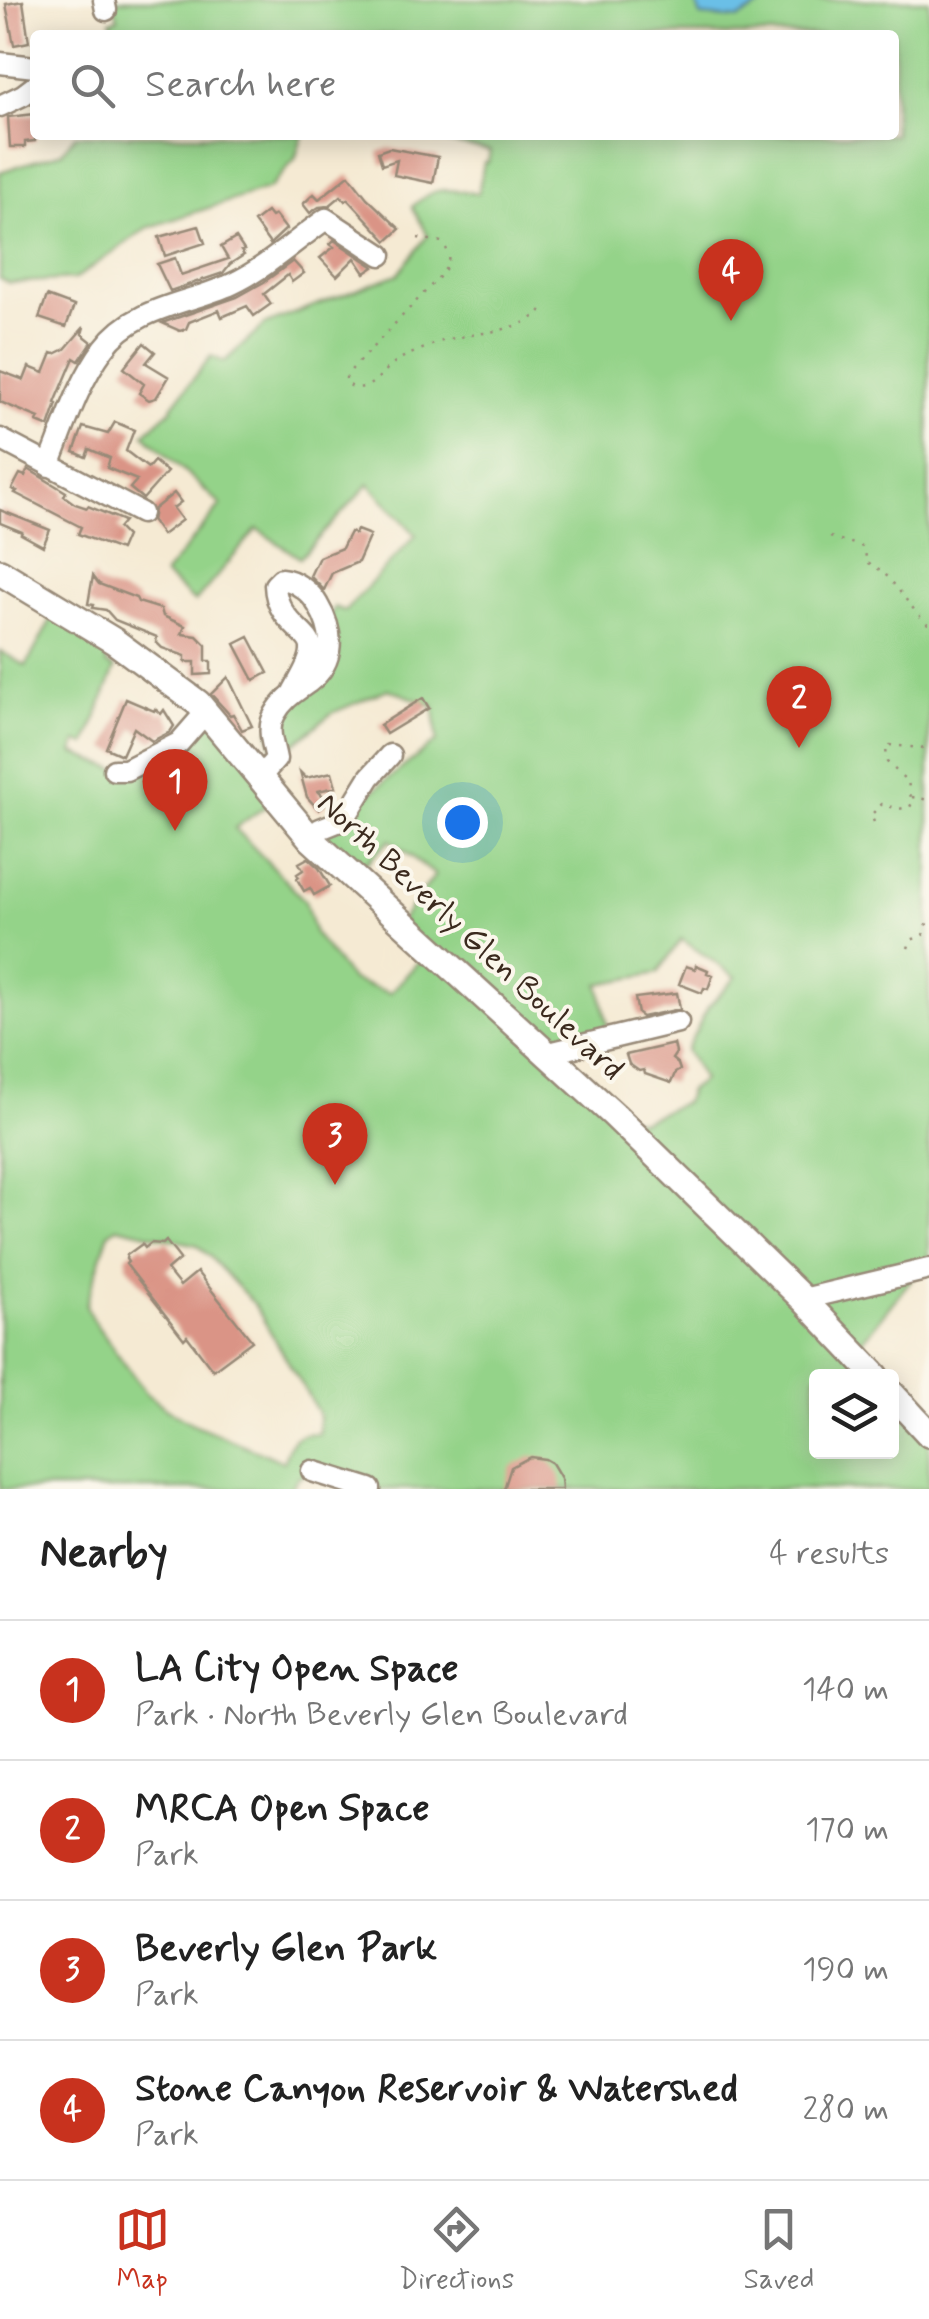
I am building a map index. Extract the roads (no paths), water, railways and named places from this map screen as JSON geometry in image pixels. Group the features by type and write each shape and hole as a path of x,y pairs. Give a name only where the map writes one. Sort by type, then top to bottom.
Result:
{"main road":[{"name":"North Beverly Glen Boulevard","path":"0,572 114,641 198,703 311,839 614,1115 869,1369"},
{"path":"899,1402 929,1434"}],"street":[{"path":"0,63 30,66"},
{"path":"0,106 30,90"},
{"path":"50,466 89,372 105,346 124,327 146,314 230,285 326,219 381,255"},
{"path":"0,439 141,513"},
{"path":"260,778 276,760 269,731 272,717 284,699 292,694 313,678 325,664 331,648 329,628 316,600 290,580 281,578 275,585 280,610 312,646 308,664 292,694"},
{"path":"114,770 126,770 179,743 206,712"},
{"path":"311,839 320,829 346,816 370,778 390,756"},
{"path":"546,1054 678,1022"},
{"path":"803,1299 929,1269"},
{"path":"312,1470 370,1489"}],"water":[{"path":"695,0 771,0 738,19 701,16"}],"place":[{"name":"Stone Canyon Reservoir & Watershed","path":"731,321"},
{"name":"MRCA Open Space","path":"799,748"},
{"name":"LA City Open Space","path":"175,831"},
{"name":"Beverly Glen Park","path":"335,1185"}]}
